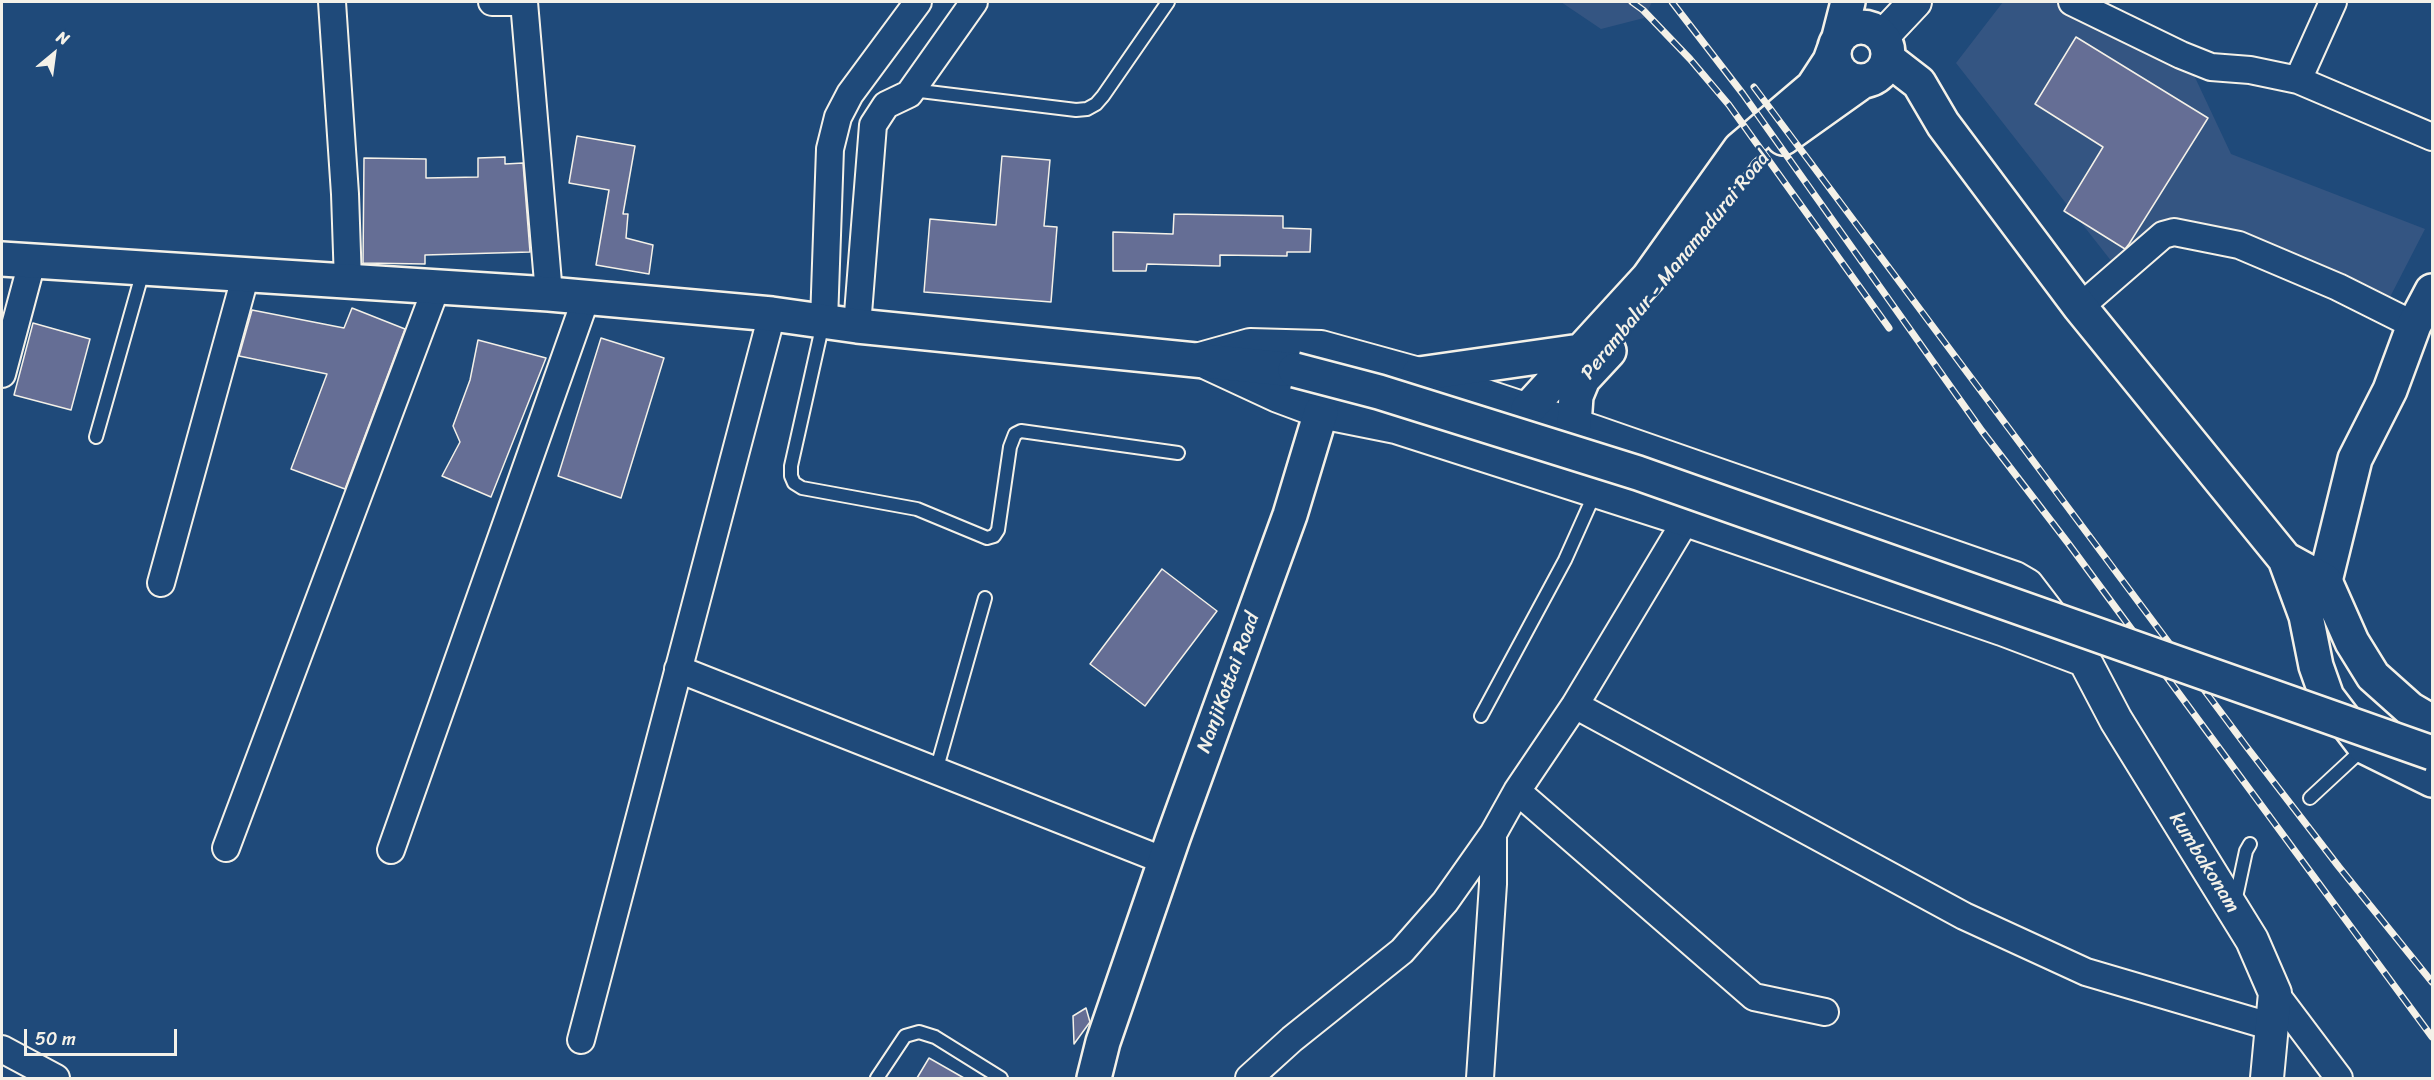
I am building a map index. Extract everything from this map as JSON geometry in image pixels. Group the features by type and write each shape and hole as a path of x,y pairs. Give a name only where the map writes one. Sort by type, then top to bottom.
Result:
{"main road":[{"name":"Perambalur - Manamadurai Road","path":"1528,409 1648,278 1740,149 1813,87 1830,61 1848,2"},
{"path":"1875,48 1850,79 1840,73 1835,63 1837,43 1849,30 1861,27 1875,48 1919,82 1943,124 2080,307 2285,559 2306,616 2316,666 2327,697 2365,747 2433,780"},
{"name":"Perambalur - Manamadurai Road","path":"1574,425 1576,396 1583,379 1639,318 1770,147 1875,48"},
{"path":"17,261 549,294 772,314 857,326 1294,370 1379,392 1638,473 2433,753"},
{"path":"2325,581 2355,459 2390,390 2414,325 2433,291"},
{"path":"1419,374 1580,351"},
{"name":"NanjiKottai Road","path":"1094,1078 1103,1042 1165,861 1290,515 1321,412"},
{"path":"2285,559 2325,581 2352,642 2373,676 2409,709 2433,722"}],"street":[{"path":"332,2 345,194 348,282"},
{"path":"492,2 524,2 549,294"},
{"path":"824,321 830,150 838,117 850,94 918,2"},
{"path":"857,326 873,125 886,105 909,94 974,2"},
{"path":"1875,48 1915,2"},
{"path":"2072,2 2181,56 2211,67 2250,70 2298,80 2433,137"},
{"path":"2298,80 2333,2"},
{"path":"2080,307 2163,235 2174,232 2239,245 2338,287 2414,325"},
{"path":"2,374 17,261"},
{"path":"161,583 246,274"},
{"path":"226,848 436,288"},
{"path":"391,850 586,298"},
{"path":"581,1040 772,314"},
{"name":"kumbakonam","path":"1199,359 1250,345 1321,347 1419,374 1528,409 2015,578 2027,585 2085,661 2116,720 2252,940 2275,993 2267,1078"},
{"path":"1199,359 1278,396 1321,412 1396,427 1686,520 2002,629 2085,661"},
{"path":"1249,1078 1292,1039 1402,951 1444,902 1493,834 1517,791 1575,705 1686,520 1702,469"},
{"path":"678,669 1165,861"},
{"path":"1575,705 1964,916 2086,972 2273,1027"},
{"path":"1517,791 1754,997 1825,1012"},
{"path":"1480,1078 1493,884 1493,834"},
{"path":"2275,993 2339,1078"},
{"path":"2,1049 56,1078"}],"lane":[{"path":"912,90 1076,110 1087,108 1096,104 1103,96 1168,2"},
{"path":"96,437 144,268"},
{"path":"824,321 791,466 794,483 802,488 910,507 987,538 994,536 998,530 1010,447 1015,434 1021,431 1178,453"},
{"path":"1481,716 1565,560 1596,492"},
{"path":"936,771 985,598"},
{"path":"2310,798 2365,747"},
{"path":"2234,909 2246,851 2250,844"},
{"path":"877,1078 905,1036 920,1032 935,1037 1001,1078"}],"shaded area":[{"path":"1561,2 1652,2 1644,18 1601,29"},
{"path":"2003,2 2053,2 2090,16 2192,71 2231,154 2425,229 2389,299 2345,276 2233,231 2165,224 2112,262 1956,63"}],"building":[{"path":"2076,37 2208,118 2125,249 2064,211 2103,147 2035,104"},
{"path":"577,136 635,146 623,214 628,214 626,238 653,245 649,274 596,265 609,190 569,183"},
{"path":"1002,156 1050,160 1044,226 1057,227 1051,302 924,292 930,219 996,225"},
{"path":"505,157 505,164 523,163 530,252 425,255 425,264 363,263 364,158 426,159 426,178 478,177 478,158"},
{"path":"1174,214 1283,216 1283,228 1311,229 1310,252 1287,252 1287,256 1220,255 1220,266 1147,264 1146,271 1113,271 1113,232 1173,234"},
{"path":"352,308 405,329 345,489 291,469 327,374 239,356 252,310 344,328"},
{"path":"33,323 90,339 71,410 14,395"},
{"path":"601,338 664,358 621,498 558,476"},
{"path":"478,340 546,358 491,497 442,476 460,442 453,426 470,380"},
{"path":"1162,569 1217,611 1145,706 1090,664"},
{"path":"1086,1008 1090,1022 1074,1044 1073,1016"},
{"path":"929,1058 964,1078 917,1078"}],"railway":[{"path":"1632,2 1643,10 1690,59 1729,105 1889,328"},
{"path":"1672,2 1743,94 1982,431 2068,543 2432,1037"},
{"path":"1754,87 2246,746 2339,867 2432,982"}]}
